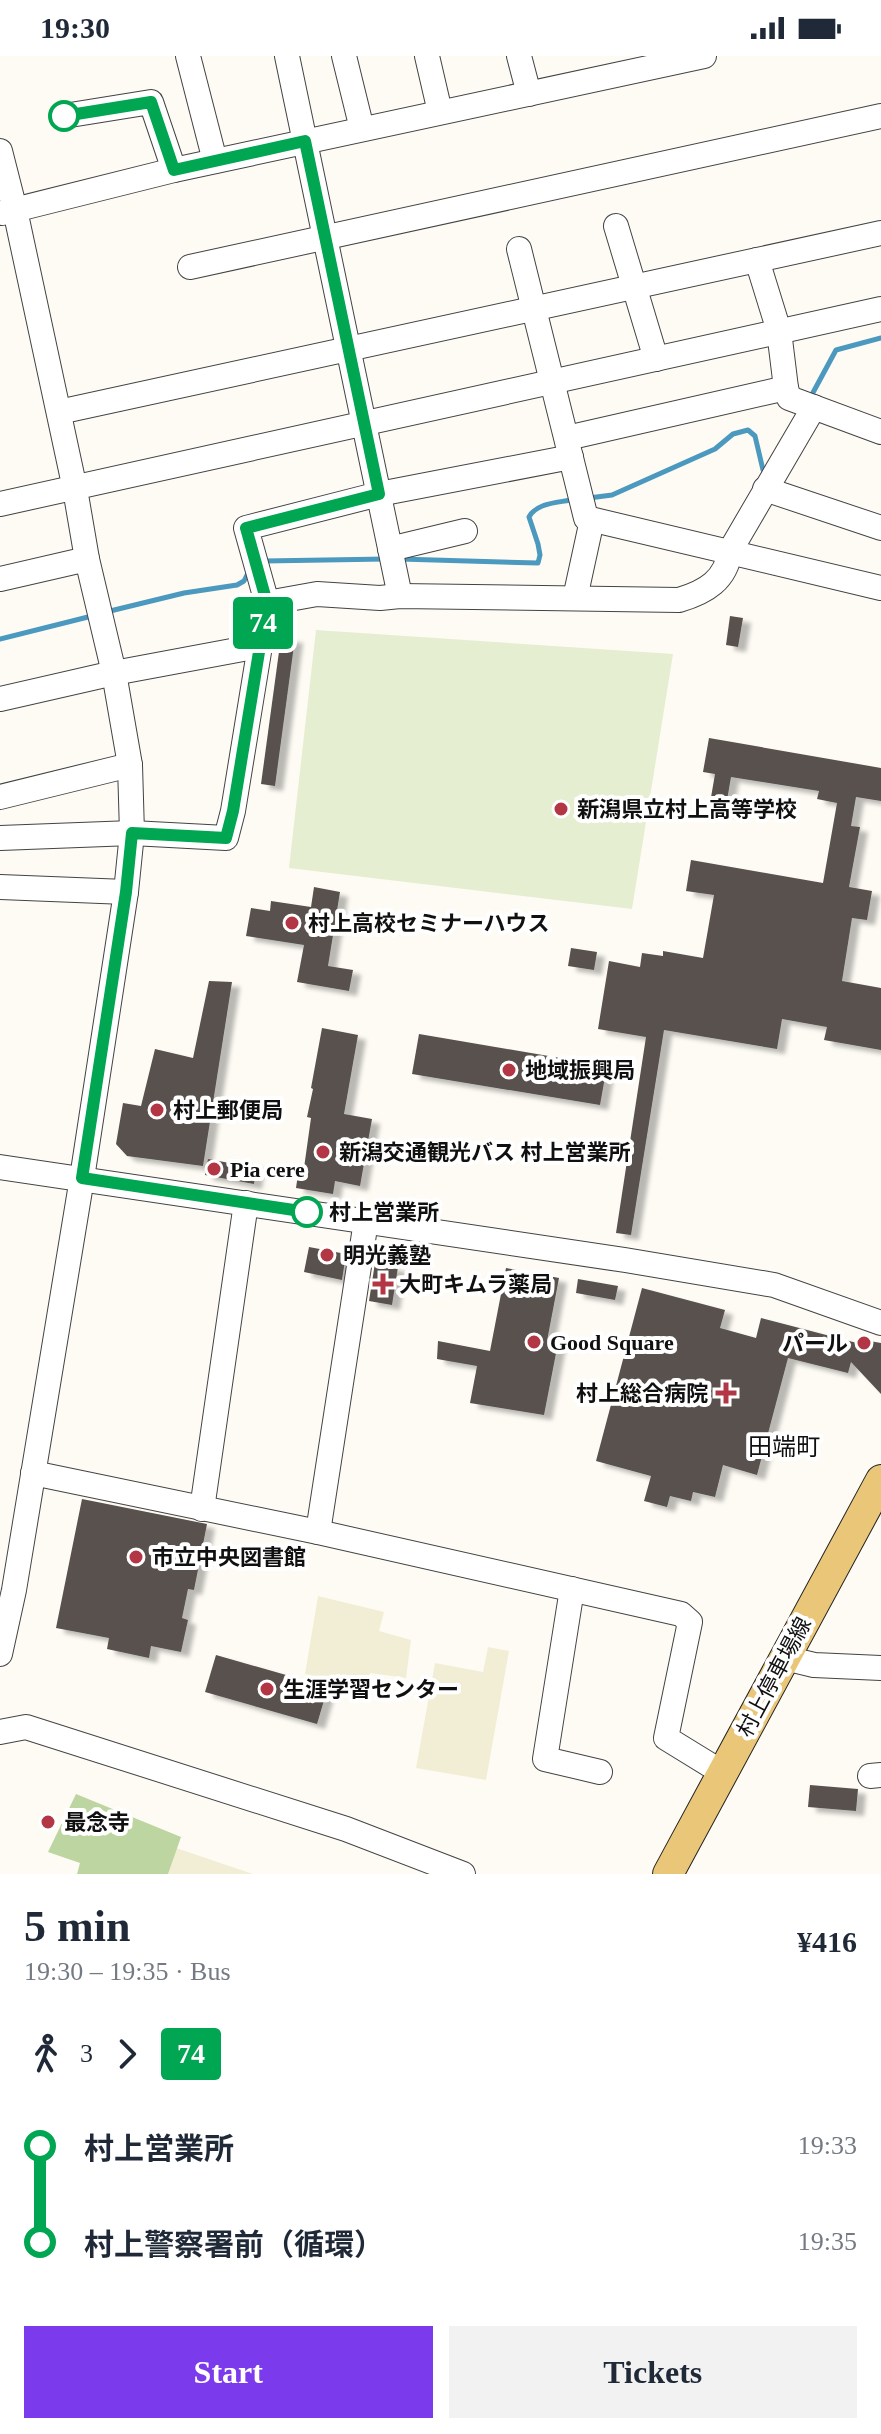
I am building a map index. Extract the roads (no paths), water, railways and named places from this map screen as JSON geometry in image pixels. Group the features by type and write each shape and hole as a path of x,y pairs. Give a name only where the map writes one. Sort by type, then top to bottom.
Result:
{"main road":[{"name":"村上停車場線","path":"668,1874 881,1480"}],"street":[{"path":"188,56 215,161"},
{"path":"287,56 400,596"},
{"path":"344,56 362,129"},
{"path":"427,56 440,112"},
{"path":"519,56 529,94"},
{"path":"8,212 174,170 704,56"},
{"path":"64,116 151,102 174,170"},
{"path":"190,267 881,116"},
{"path":"0,151 8,212 59,412 87,559 114,673 130,765 132,833 126,892 82,1178 14,1590 0,1654"},
{"path":"616,226 656,359"},
{"path":"59,412 881,233"},
{"path":"519,249 586,518 881,588"},
{"path":"757,260 779,331 789,398 881,432"},
{"path":"0,504 881,309"},
{"path":"0,838 132,833 226,838 267,603 246,528 569,448 786,388"},
{"path":"267,603 317,594 380,598 679,600 704,592 728,567 730,551 814,407"},
{"path":"765,489 881,528"},
{"path":"575,598 592,520"},
{"path":"390,549 465,531"},
{"path":"0,579 87,559"},
{"path":"0,699 114,673 259,646"},
{"path":"0,797 130,765"},
{"path":"0,887 126,892"},
{"path":"0,1167 774,1285 881,1323"},
{"path":"202,1509 246,1203"},
{"path":"318,1532 366,1221"},
{"path":"33,1473 318,1532 681,1614 690,1622 666,1738 723,1773"},
{"path":"572,1589 545,1759 600,1772"},
{"path":"785,1658 814,1665 881,1668"},
{"path":"0,1732 26,1727 41,1731 346,1829 463,1874"}],"waterway":[{"path":"809,400 836,350 881,338"},
{"path":"589,498 612,495 715,449 733,434 748,430 755,436 763,470 769,471"},
{"path":"400,559 538,563 538,544 529,517 537,508 575,499"},
{"path":"264,561 386,559"},
{"path":"106,612 184,593 237,585 244,581 249,571"},
{"path":"0,639 92,616"}],"place":[{"name":"新潟県立村上高等学校","path":"561,809"},
{"name":"村上高校セミナーハウス","path":"292,923"},
{"name":"地域振興局","path":"509,1070"},
{"name":"村上郵便局","path":"157,1110"},
{"name":"新潟交通観光バス 村上営業所","path":"323,1152"},
{"name":"Pia cere","path":"214,1169"},
{"name":"村上営業所","path":"307,1212"},
{"name":"明光義塾","path":"327,1255"},
{"name":"大町キムラ薬局","path":"383,1284"},
{"name":"Good Square","path":"534,1342"},
{"name":"パール","path":"864,1343"},
{"name":"村上総合病院","path":"726,1393"},
{"name":"市立中央図書館","path":"136,1557"},
{"name":"生涯学習センター","path":"267,1689"},
{"name":"最念寺","path":"48,1822"}],"district":[{"name":"田端町","path":"784,1447"}]}
